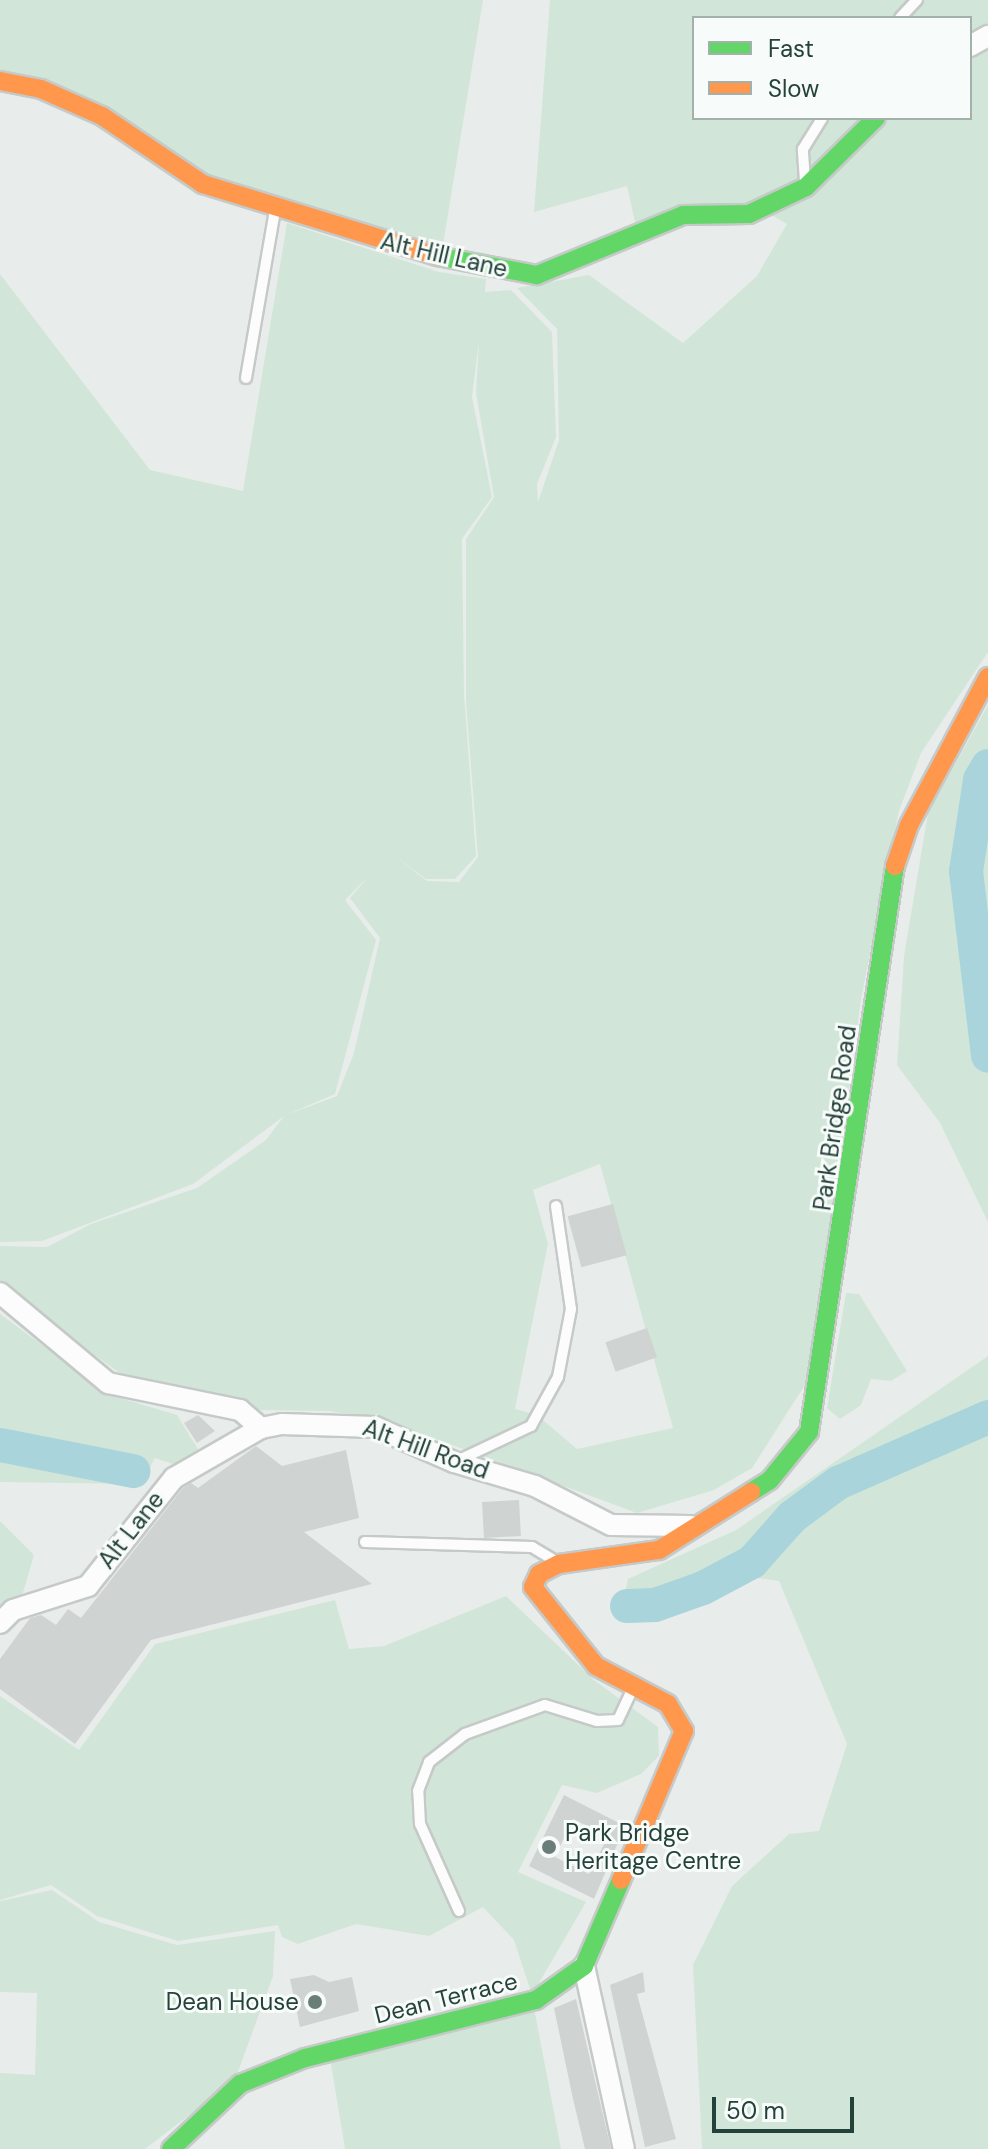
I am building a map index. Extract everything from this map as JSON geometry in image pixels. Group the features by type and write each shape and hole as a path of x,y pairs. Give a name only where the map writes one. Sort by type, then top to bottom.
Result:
{"street":[{"name":"Alt Hill Lane","path":"0,81 41,89 102,116 203,184 407,250 537,275 572,265 662,221 749,214 806,187 874,120"},
{"name":"Park Bridge Road","path":"691,1526 770,1480 809,1432 856,1145 888,889 909,825 988,677"},
{"path":"0,1293 108,1383 240,1410 261,1428"},
{"name":"Alt Hill Road","path":"261,1428 353,1422 454,1462 535,1486 611,1525 691,1526"},
{"name":"Alt Lane","path":"0,1623 13,1610 88,1586 165,1486 261,1428"},
{"path":"624,2149 584,1966 606,1904 633,1870 684,1731 677,1711 596,1666 545,1613 533,1587 539,1574 559,1564 645,1554 691,1526"},
{"name":"Dean Terrace","path":"171,2149 240,2084 305,2058 536,2000 584,1966"}],"lane":[{"path":"902,16 917,0"},
{"path":"806,187 803,149 821,120"},
{"path":"246,378 275,207"},
{"path":"454,1462 531,1426 558,1377 571,1309 556,1206"},
{"path":"365,1542 532,1547 559,1564"},
{"path":"459,1911 420,1824 418,1791 429,1762 465,1734 545,1705 597,1721 618,1720 633,1686"},
{"path":"606,1904 626,1913"}],"green space":[{"path":"0,0 483,0 442,251 211,177 0,71"},
{"path":"550,0 988,0 988,652 921,753 899,811 861,999 810,1377 752,1468 714,1490 637,1513 387,1421 330,1411 256,1410 136,1385 0,1286 0,1246 47,1247 91,1224 197,1188 266,1140 284,1116 193,1184 42,1241 0,1242 0,274 150,470 243,491 287,223 439,272 486,279 485,292 511,290 552,332 556,437 537,484 538,502 559,440 557,329 517,288 589,275 683,343 757,276 787,224 753,204 635,222 627,186 534,212","holes":["479,341 476,393 494,497 466,539 466,702 478,857 459,882 427,881 392,854 426,879 455,879 476,856 464,694 462,539 492,497 472,397","368,877 350,898 380,938 354,1053 337,1096 286,1115 335,1094 376,940 345,900","600,1164 673,1428 577,1449 537,1415 515,1409 548,1244 533,1190"]},
{"path":"988,705 988,1222 940,1123 897,1065 904,956 928,813"},
{"path":"846,1293 859,1294 907,1371 891,1381 871,1379 861,1405 840,1419 827,1408"},
{"path":"0,1314 110,1395 177,1415 201,1454 179,1466 155,1458 141,1484 0,1482"},
{"path":"988,1356 988,2149 702,2149 693,1965 732,1886 789,1834 819,1831 847,1744 779,1581 722,1573 619,1617 628,1579 736,1530"},
{"path":"0,1521 34,1555 22,1596 0,1616"},
{"path":"506,1596 594,1680 658,1727 659,1756 641,1774 597,1793 562,1785 518,1872 586,1902 532,1995 514,1940 483,1907 429,1936 356,1924 298,1944 282,1937 278,1925 178,1941 97,1916 51,1885 0,1900 0,1696 79,1750 155,1644 335,1600 349,1649 384,1646"},
{"path":"52,1890 99,1922 177,1945 275,1931 273,1976 235,2080 145,2149 0,2149 0,2073 35,2075 37,1993 0,1992 0,1901"},
{"path":"534,2008 561,2149 345,2149 330,2058"}],"building":[{"path":"613,1204 627,1255 581,1267 568,1216"},
{"path":"647,1328 657,1357 615,1372 605,1342"},
{"path":"198,1415 215,1431 197,1443 184,1423"},
{"path":"256,1446 282,1466 346,1450 359,1518 304,1532 372,1584 151,1640 75,1744 0,1689 0,1659 30,1618 41,1615 56,1625 68,1609 81,1618 183,1488 191,1483 198,1488"},
{"path":"519,1500 521,1536 484,1538 482,1502"},
{"name":"Park Bridge Heritage Centre","path":"564,1795 625,1826 594,1899 529,1866","holes":["573,1819 608,1836 589,1874 555,1857"]},
{"path":"643,1972 645,1992 637,1994 676,2139 645,2147 610,1985"},
{"name":"Dean House","path":"314,1975 329,1982 352,1977 359,2011 300,2027 290,1979"},
{"path":"576,1999 611,2149 585,2149 573,2099 554,2008"}],"waterway":[{"path":"988,766 980,780 966,871 988,1056"},
{"path":"627,1606 655,1605 703,1588 752,1562 792,1517 838,1483 988,1417"},
{"path":"986,1418 988,1424"},
{"path":"0,1445 133,1471"}],"traffic: fast":[{"path":"437,256 537,275 683,215 749,214 806,187 874,120"},
{"path":"751,1492 770,1480 809,1432 895,866"},
{"path":"171,2149 240,2084 305,2058 536,2000 584,1966 621,1880"}],"traffic: slow":[{"path":"0,81 41,89 102,116 203,184 437,256"},
{"path":"895,866 909,825 988,677"},
{"path":"621,1880 684,1731 668,1704 596,1666 533,1587 539,1574 559,1564 659,1550 751,1492"}],"place":[{"name":"Park Bridge Heritage Centre","path":"549,1847"},
{"name":"Dean House","path":"315,2002"}]}
